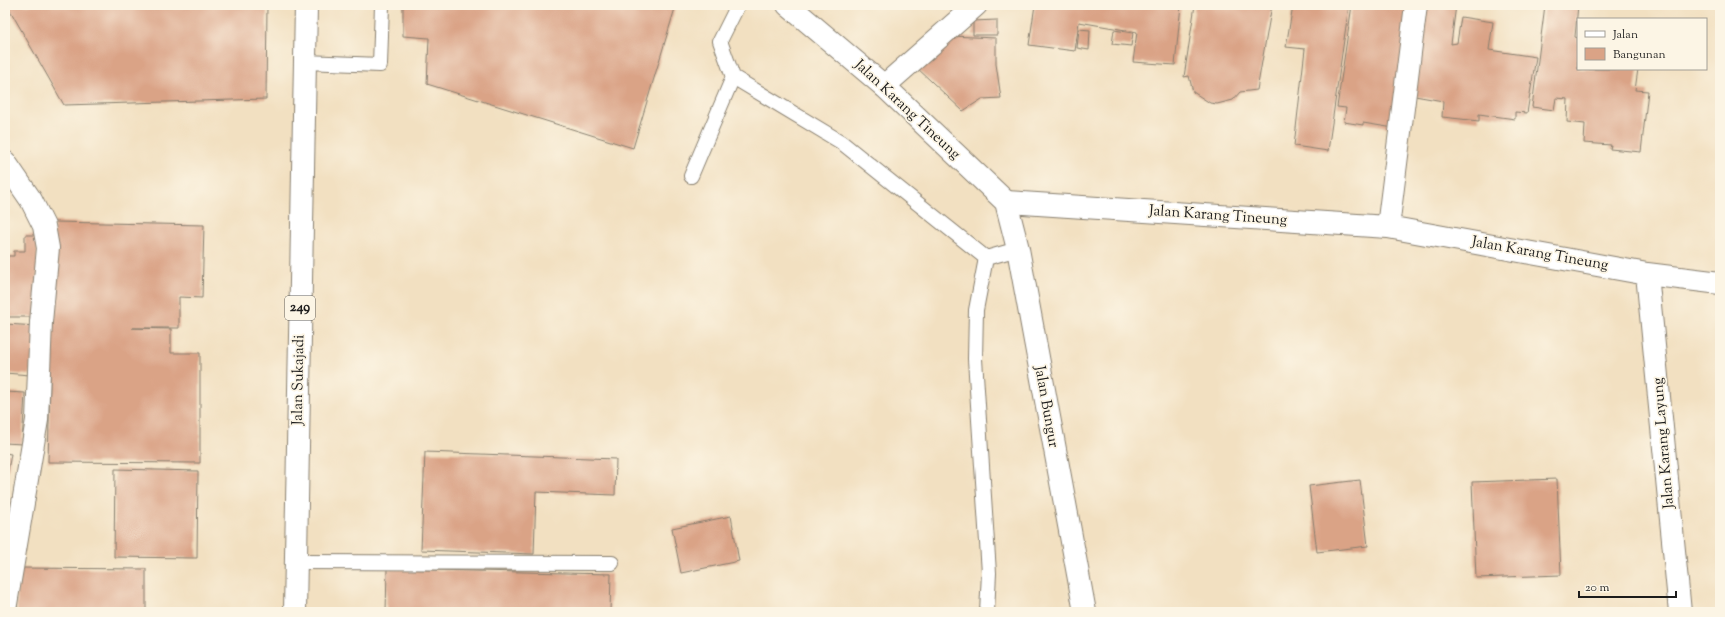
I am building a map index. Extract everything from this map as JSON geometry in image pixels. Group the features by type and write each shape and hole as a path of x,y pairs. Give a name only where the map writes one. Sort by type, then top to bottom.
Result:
{"street":[{"name":"Jalan Sukajadi","path":"295,612 306,5"},
{"name":"Jalan Karang Tineung","path":"788,5 884,86 1006,202 1388,227 1646,274 1720,283"},
{"path":"884,86 976,5"},
{"path":"1388,227 1416,5"},
{"path":"5,162 30,200 44,226 48,248 41,322 37,420 5,610"},
{"name":"Jalan Bungur","path":"1006,202 1018,249 1085,612"},
{"name":"Jalan Karang Layung","path":"1646,274 1680,612"}],"lane":[{"path":"305,62 380,65 382,5"},
{"path":"738,5 720,41 733,77 841,142 986,258"},
{"path":"691,176 733,77"},
{"path":"986,258 1018,249"},
{"path":"986,258 976,310 975,359 989,573 987,612"},
{"path":"296,562 612,563"}],"building":[{"path":"7,5 267,5 266,99 64,105"},
{"path":"403,5 676,5 633,148 427,84 429,38 403,36"},
{"path":"1035,5 1181,5 1175,65 1133,62 1137,32 1079,22 1075,51 1029,45"},
{"path":"1195,5 1272,5 1257,90 1240,92 1233,100 1217,104 1210,103 1193,92 1189,76 1184,77"},
{"path":"1293,5 1349,5 1328,151 1294,146 1305,49 1286,47"},
{"path":"1352,5 1411,5 1394,128 1363,123 1363,125 1344,122 1346,108 1337,107"},
{"path":"1427,5 1456,5 1451,44 1457,43 1461,17 1493,22 1489,50 1536,57 1527,113 1515,112 1515,119 1479,114 1479,121 1442,117 1443,101 1415,96"},
{"path":"1545,5 1578,5 1575,37 1577,38 1577,70 1638,70 1635,90 1648,91 1641,152 1610,149 1611,145 1584,143 1585,124 1567,122 1568,99 1556,98 1554,110 1532,107"},
{"path":"997,20 997,35 973,35 973,21"},
{"path":"1079,29 1090,30 1089,50 1077,48"},
{"path":"1114,30 1133,33 1131,46 1112,44"},
{"path":"950,36 996,38 996,64 1001,98 982,99 963,111 916,67"},
{"path":"54,222 204,225 202,298 179,297 179,328 132,328 171,329 171,353 200,353 200,463 48,462"},
{"path":"25,235 38,235 37,317 5,317 5,256 14,256 14,251 25,251"},
{"path":"5,324 37,326 30,375 5,373"},
{"path":"5,392 25,393 22,444 5,443"},
{"path":"425,452 616,459 615,495 536,492 534,554 421,550"},
{"path":"5,453 11,454 6,481 5,481"},
{"path":"115,469 198,471 197,558 114,557"},
{"path":"1557,479 1561,575 1476,578 1472,482"},
{"path":"1360,480 1368,546 1317,552 1309,486"},
{"path":"5,509 9,510 6,531 5,531"},
{"path":"731,516 739,561 681,573 672,528"},
{"path":"17,568 146,569 146,612 17,612"},
{"path":"387,569 611,574 610,612 386,612"}]}
